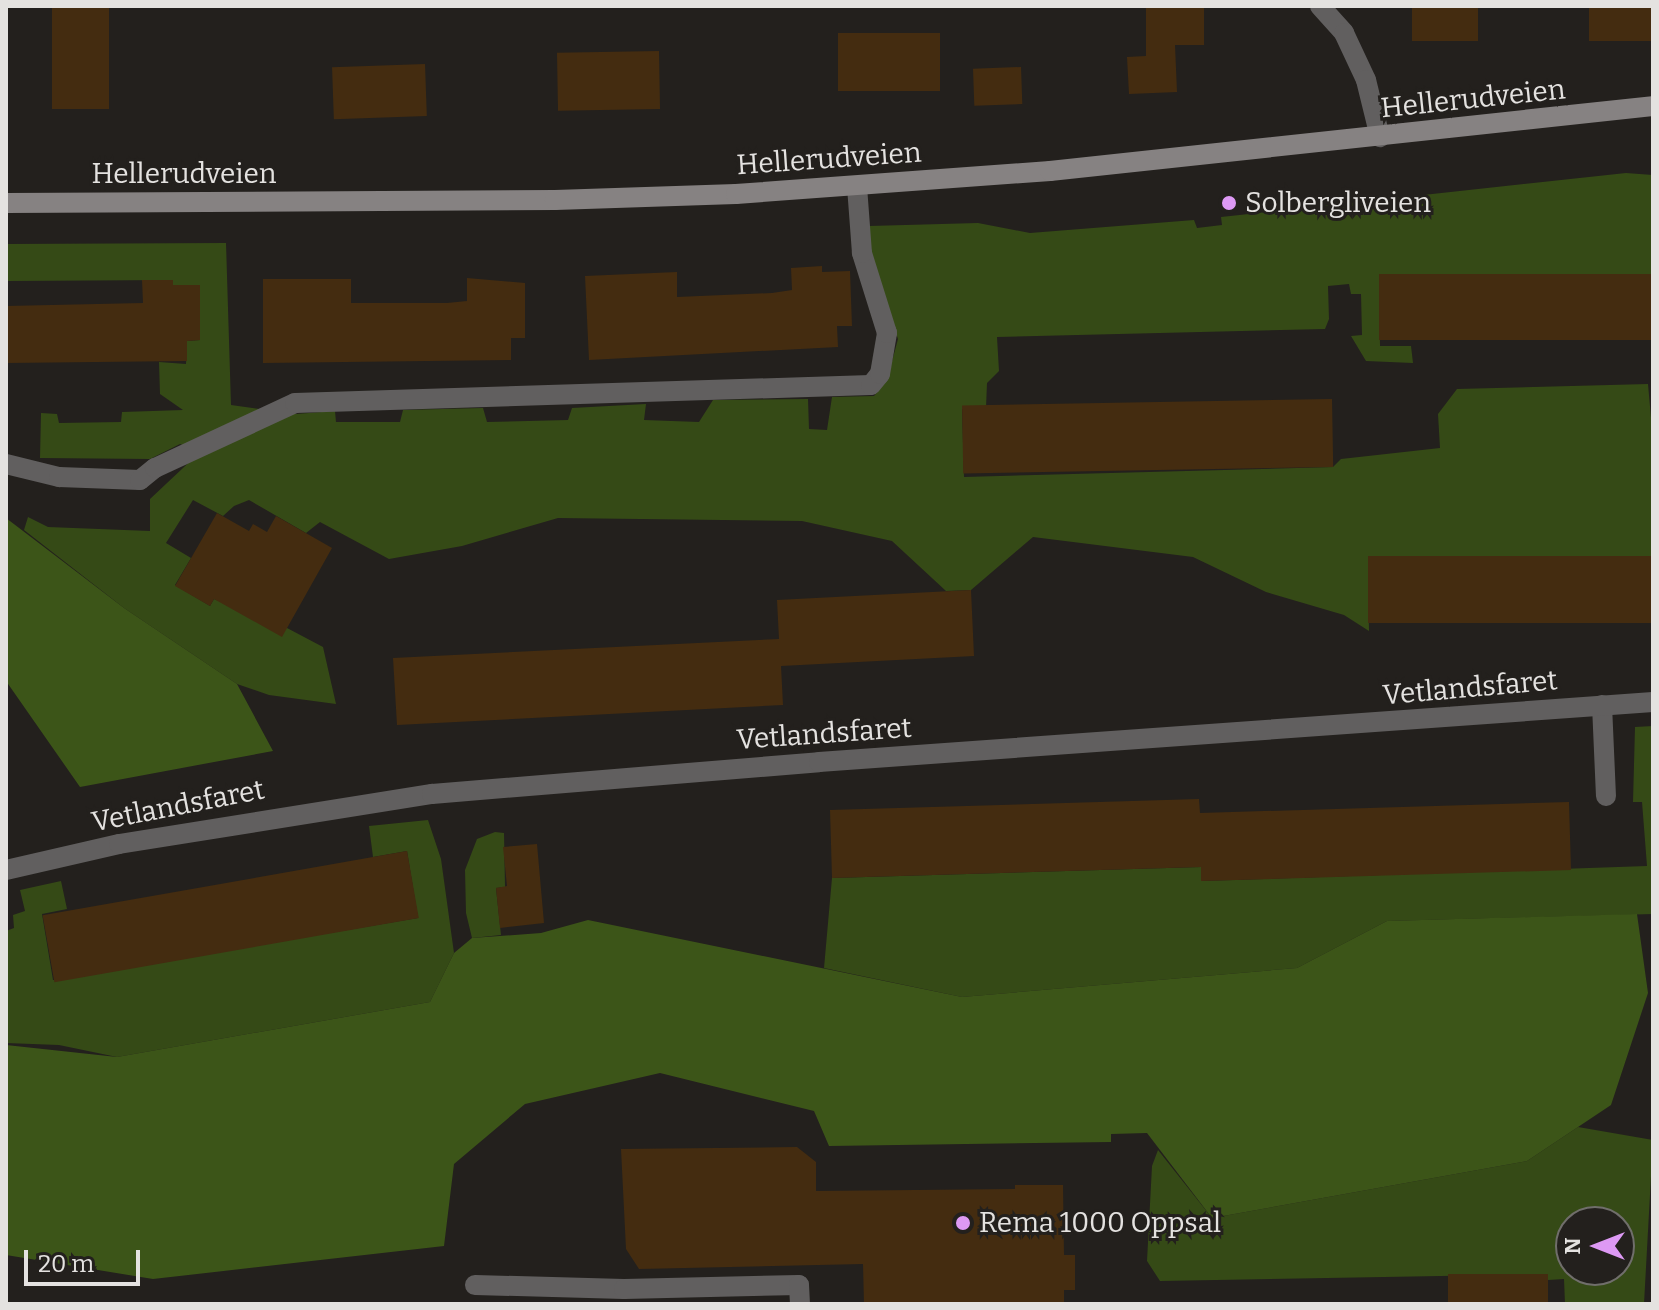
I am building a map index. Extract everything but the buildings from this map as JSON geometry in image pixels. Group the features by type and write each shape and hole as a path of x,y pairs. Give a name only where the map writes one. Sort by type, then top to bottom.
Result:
{"main road":[{"name":"Hellerudveien","path":"6,203 555,200 857,186 1380,137 1653,106"}],"street":[{"path":"1320,6 1344,33 1358,61 1371,95 1380,137"},
{"path":"6,464 59,477 140,480 155,468 295,403 871,385 880,374 887,333 862,253 857,186"},
{"name":"Vetlandsfaret","path":"6,870 119,844 432,794 819,762 1653,702"},
{"path":"1602,705 1606,796"},
{"path":"475,1285 624,1296 799,1285 800,1304"}],"green space":[{"path":"1626,173 1653,175 1653,274 1379,280 1380,346 1411,346 1413,363 1366,361 1351,336 1362,335 1361,294 1351,294 1349,284 1328,286 1329,319 1325,329 997,337 999,371 987,383 986,408 962,409 964,477 1333,467 1341,459 1440,448 1438,414 1457,389 1648,384 1653,440 1653,556 1368,564 1369,631 1344,615 1266,592 1193,557 1033,537 971,590 946,591 892,541 802,521 558,518 462,546 389,559 320,522 306,533 249,500 234,506 223,516 193,500 166,543 191,558 175,585 210,606 214,599 287,628 323,647 336,704 269,695 237,684 124,608 24,530 28,517 48,527 150,531 150,499 200,452 180,444 150,459 40,458 41,413 57,414 59,423 121,422 122,412 183,410 160,394 159,362 186,364 187,341 200,340 200,285 173,285 173,280 6,281 6,244 226,243 231,405 296,414 335,411 336,422 400,422 403,410 483,408 487,422 568,420 572,408 646,404 644,420 699,422 713,400 808,399 809,429 827,430 832,397 874,396 887,380 898,339 871,256 869,226 978,223 1030,233 1194,220 1197,228 1222,225 1221,217"},
{"path":"6,518 124,608 237,684 273,751 80,787 6,681"},
{"path":"1653,726 1653,914 1387,921 1297,968 962,997 824,968 832,878 1201,867 1202,881 1647,866 1642,802 1633,802 1635,727"},
{"path":"428,820 441,859 454,953 430,1002 117,1057 59,1045 6,1043 6,931 14,928 13,915 25,911 20,890 61,881 67,909 42,914 53,980 418,918 407,851 373,857 369,826"},
{"path":"495,832 504,833 505,887 496,888 501,935 472,938 466,913 465,870 477,839"},
{"path":"1637,914 1648,993 1611,1105 1527,1161 1212,1218 1147,1133 1111,1134 1111,1142 829,1146 814,1111 660,1073 525,1104 454,1164 444,1246 153,1279 6,1255 6,1045 117,1057 430,1002 454,953 472,938 541,933 588,920 962,997 1297,968 1387,921"},
{"path":"1578,1127 1653,1140 1644,1304 1565,1304 1564,1286 1635,1286 1635,1206 1555,1206 1555,1280 1548,1280 1547,1274 1160,1281 1147,1261 1152,1166 1158,1150 1212,1218 1527,1161"}],"place":[{"name":"Solbergliveien","path":"1229,203"},
{"name":"Rema 1000 Oppsal","path":"963,1223"}]}
